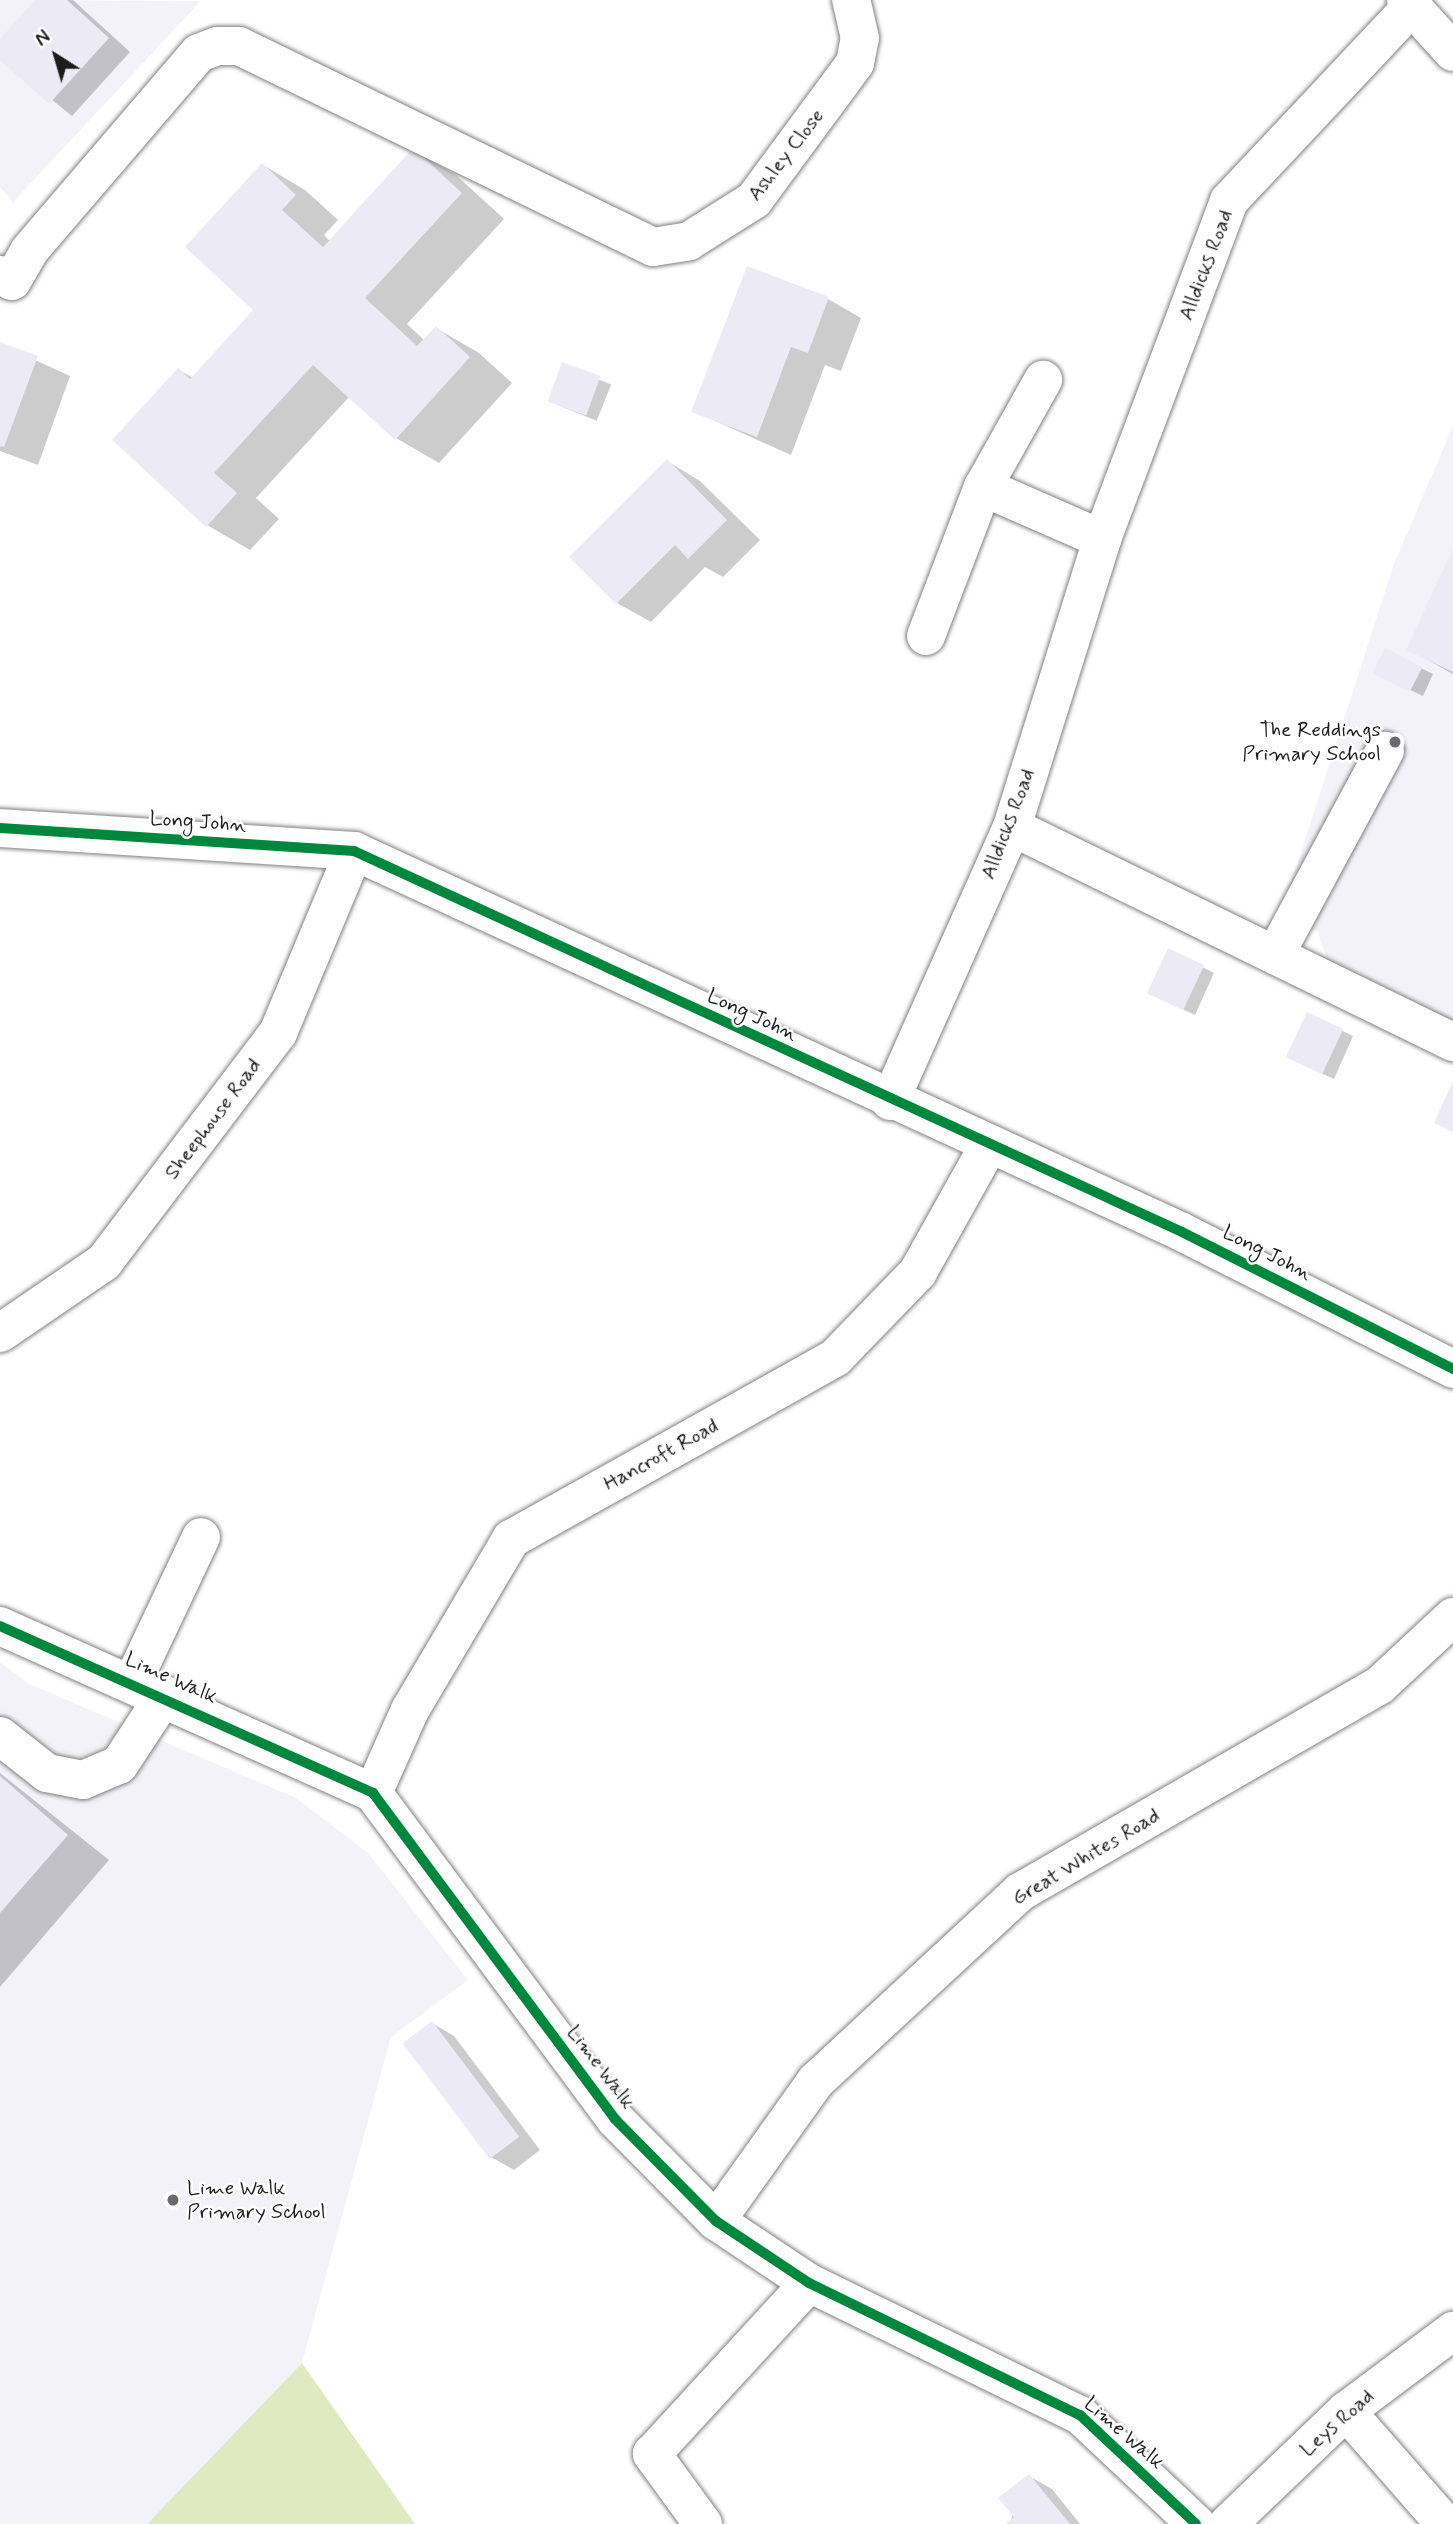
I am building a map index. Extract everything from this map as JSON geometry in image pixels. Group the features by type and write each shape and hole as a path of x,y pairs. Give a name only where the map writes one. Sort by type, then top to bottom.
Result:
{"street":[{"name":"Ashley Close","path":"0,275 12,281 29,251 199,53 217,46 239,46 490,172 653,247 689,241 724,225 754,200 855,63 860,38 851,0"},
{"path":"1409,3 1453,52"},
{"name":"Alldicks Road","path":"890,1101 1012,827 1102,538 1229,201 1409,3"},
{"path":"926,636 983,486 1043,380"},
{"path":"983,486 1102,538"},
{"path":"1275,955 1385,751"},
{"path":"1012,827 1453,1042"},
{"name":"Long John","path":"0,828 354,851 988,1147 1182,1232 1453,1368"},
{"name":"Sheephouse Road","path":"0,1333 104,1262 278,1034 354,851"},
{"name":"Hancroft Road","path":"373,1793 410,1710 511,1539 836,1357 918,1272 988,1147"},
{"path":"0,1736 47,1773 83,1780 119,1765 149,1688 201,1537"},
{"name":"Great Whites Road","path":"716,2221 816,2081 1020,1892 1380,1685 1453,1617"},
{"name":"Lime Walk","path":"0,1626 149,1688 373,1793 615,2119 716,2221 809,2283 1080,2415 1196,2524"},
{"path":"703,2524 652,2454 809,2283"},
{"name":"Leys Road","path":"1228,2524 1346,2411 1453,2331"},
{"path":"1346,2411 1445,2524"}],"shaded area":[{"path":"0,0 201,1 13,202 0,187"},
{"name":"The Reddings Primary School","path":"1453,426 1453,1041 1338,988 1317,931 1279,920 1394,564"},
{"name":"Lime Walk Primary School","path":"0,1662 27,1683 296,1798 368,1853 468,1980 391,2037 302,2363 147,2524 0,2524"}],"green space":[{"path":"302,2363 415,2524 147,2524"}],"building":[{"path":"35,0 67,0 109,38 49,104 0,60 0,39"},
{"path":"413,148 462,193 365,298 417,346 436,326 470,357 395,440 313,365 214,473 237,493 206,527 112,440 178,368 190,379 253,310 185,247 262,163 296,195 282,210 323,247"},
{"path":"747,266 829,297 808,353 791,347 757,437 691,412"},
{"path":"0,342 38,356 4,447 0,446"},
{"path":"562,362 601,376 586,415 548,401"},
{"path":"667,459 727,520 688,559 675,545 616,604 569,557"},
{"path":"1453,548 1453,672 1406,650"},
{"path":"1385,648 1422,667 1410,692 1372,673"},
{"path":"1168,948 1204,965 1183,1010 1147,993"},
{"path":"1307,1012 1343,1029 1322,1074 1286,1057"},
{"path":"1453,1081 1453,1132 1434,1123"},
{"path":"0,1776 68,1835 0,1913"},
{"path":"432,2021 519,2137 490,2159 402,2043"},
{"path":"1029,2474 1070,2524 1005,2524 1014,2517 998,2498"}],"cycle path":[{"path":"0,828 354,851 1182,1232 1453,1369"},
{"path":"0,1626 373,1793 615,2119 716,2221 809,2283 1080,2415 1196,2524"}],"place":[{"name":"The Reddings Primary School","path":"1395,742"},
{"name":"Lime Walk Primary School","path":"173,2200"}]}
